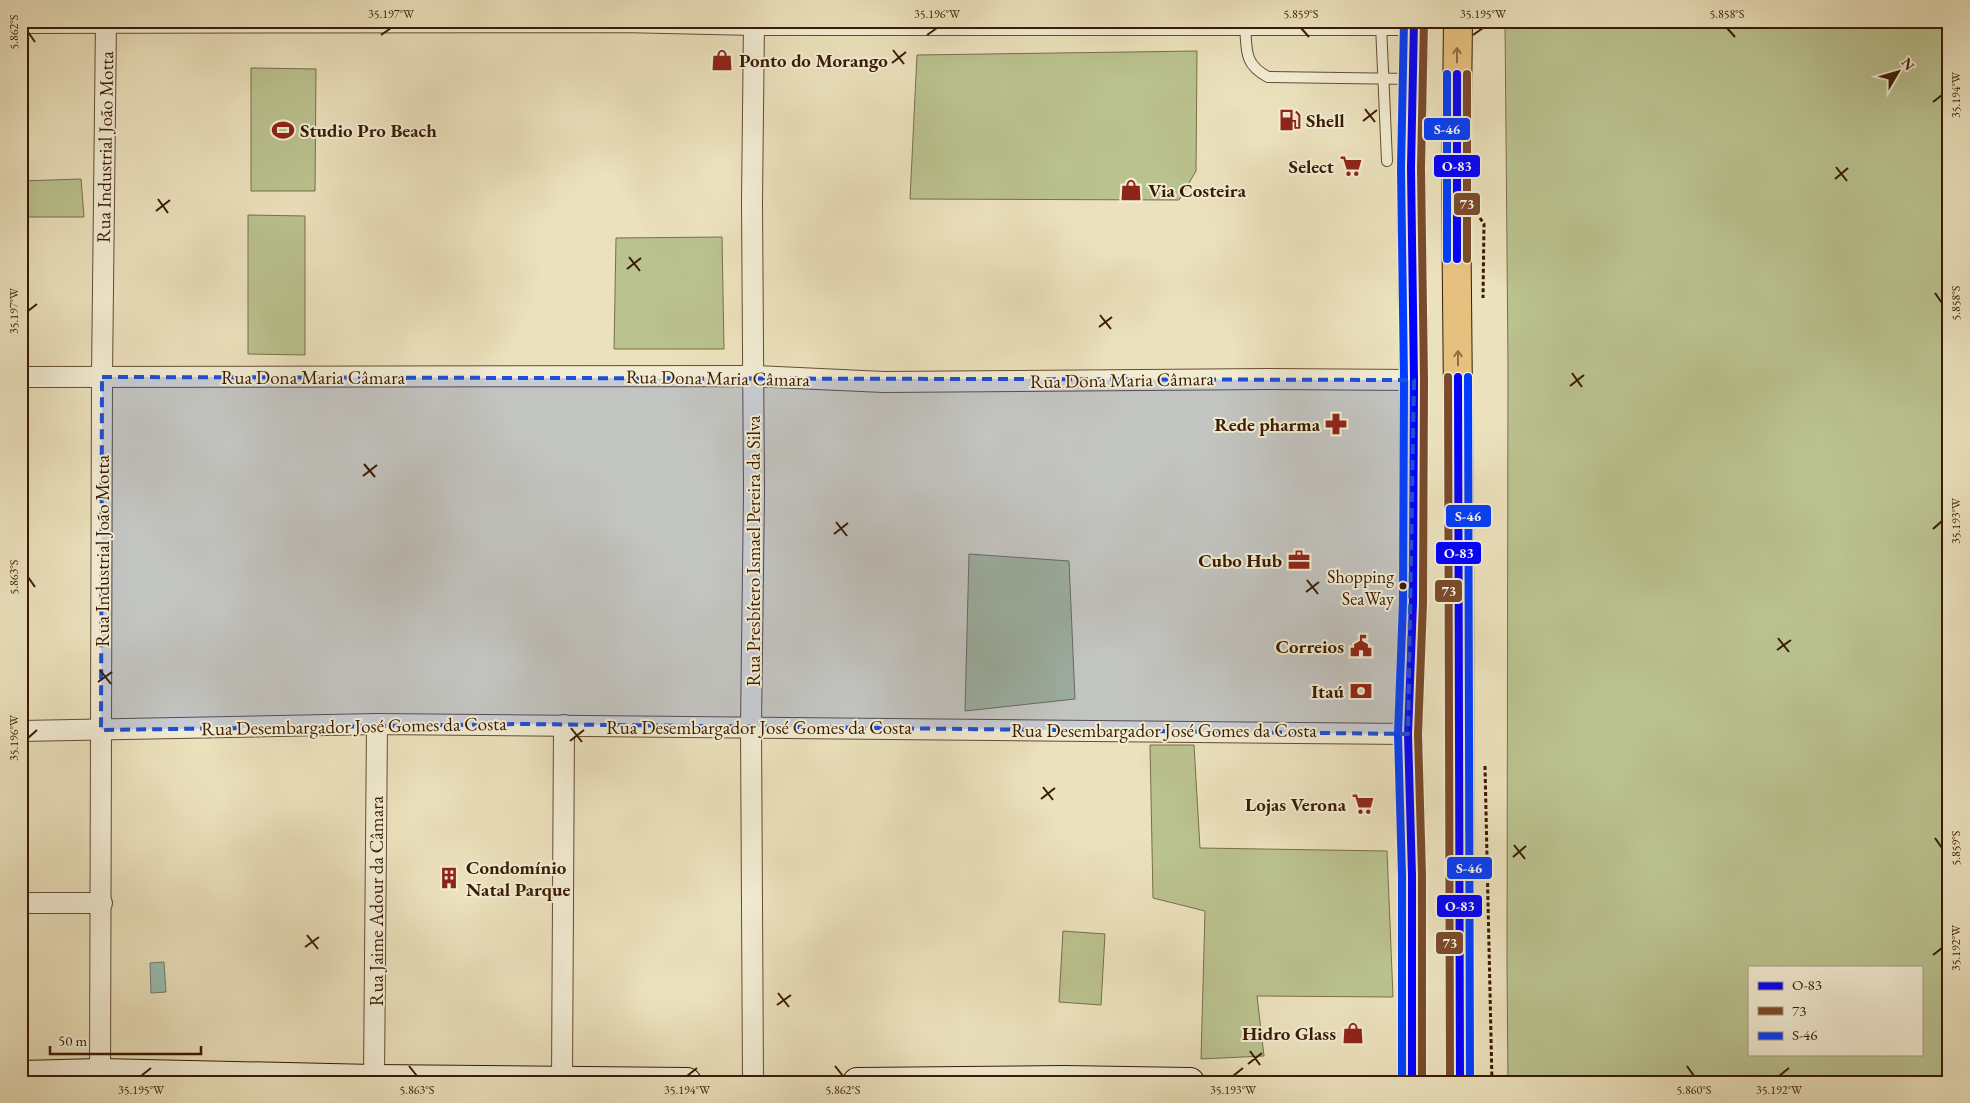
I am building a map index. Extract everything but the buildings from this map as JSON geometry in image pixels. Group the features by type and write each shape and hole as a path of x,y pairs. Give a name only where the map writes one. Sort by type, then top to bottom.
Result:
{"main road":[{"path":"1458,21 1456,190 1459,497 1460,1082"},
{"path":"1412,1082 1412,875 1408,734 1413,603 1414,380 1412,168 1414,23"},
{"path":"21,1075 687,1082"},
{"path":"857,1082 1064,1080 1190,1082"}],"street":[{"name":"Rua Industrial João Motta","path":"100,1077 102,904 102,377 106,22"},
{"path":"21,23 621,22 1381,25 1414,23"},
{"name":"Rua Presbítero Ismael Pereira da Silva","path":"753,1082 751,727 754,376 752,202 754,23"},
{"name":"Rua Dona Maria Câmara","path":"21,377 754,376 884,382 1268,378 1414,380"},
{"name":"Rua Desembargador José Gomes da Costa","path":"21,731 377,724 1408,734"},
{"name":"Rua Jaime Adour da Câmara","path":"374,1079 377,724"},
{"path":"562,1080 564,725"},
{"path":"21,903 102,904"}],"lane":[{"path":"1245,24 1248,59 1252,67 1268,78 1413,79"},
{"path":"1381,25 1387,161"}],"highlighted area":[{"path":"102,377 1414,380 1408,734 522,724 101,730"}],"green space":[{"path":"1505,21 1949,21 1949,1082 1508,1082 1508,364"},
{"path":"1197,51 1196,171 1179,200 910,199 917,55"},
{"name":"Studio Pro Beach","path":"251,68 316,69 315,191 251,191"},
{"path":"81,179 84,217 21,217 21,181"},
{"path":"248,215 305,216 305,355 248,354"},
{"path":"722,237 724,349 614,349 616,238"},
{"path":"969,554 1069,561 1075,699 965,711"},
{"path":"1150,745 1194,745 1200,848 1387,851 1393,997 1257,996 1264,1056 1201,1059 1205,911 1153,898"},
{"path":"1063,931 1105,934 1101,1005 1059,1002"}],"water":[{"path":"164,962 166,992 151,993 150,963"}],"transit line":[{"name":"S-46","path":"1402,1082 1402,875 1398,734 1403,603 1404,380 1401,168 1404,21"},
{"name":"O-83","path":"1412,1082 1412,875 1408,734 1413,603 1414,380 1411,168 1414,21"},
{"name":"73","path":"1422,1082 1422,875 1418,734 1423,603 1424,380 1421,168 1424,21"},
{"name":"S-46","path":"1447,74 1447,259"},
{"name":"O-83","path":"1457,74 1457,259"},
{"name":"73","path":"1467,74 1467,259"},
{"name":"73","path":"1448,377 1450,1082"},
{"name":"O-83","path":"1458,377 1460,1082"},
{"name":"S-46","path":"1468,377 1470,1082"}],"place":[{"name":"Ponto do Morango","path":"722,60"},
{"name":"Shell","path":"1290,120"},
{"name":"Studio Pro Beach","path":"283,130"},
{"name":"Select","path":"1351,166"},
{"name":"Via Costeira","path":"1131,190"},
{"name":"Rede pharma","path":"1336,424"},
{"name":"Cubo Hub","path":"1299,560"},
{"name":"Shopping SeaWay","path":"1403,586"},
{"name":"Correios","path":"1361,646"},
{"name":"Itaú","path":"1361,691"},
{"name":"Lojas Verona","path":"1363,804"},
{"name":"Condomínio Natal Parque","path":"449,878"},
{"name":"Hidro Glass","path":"1353,1033"}]}
